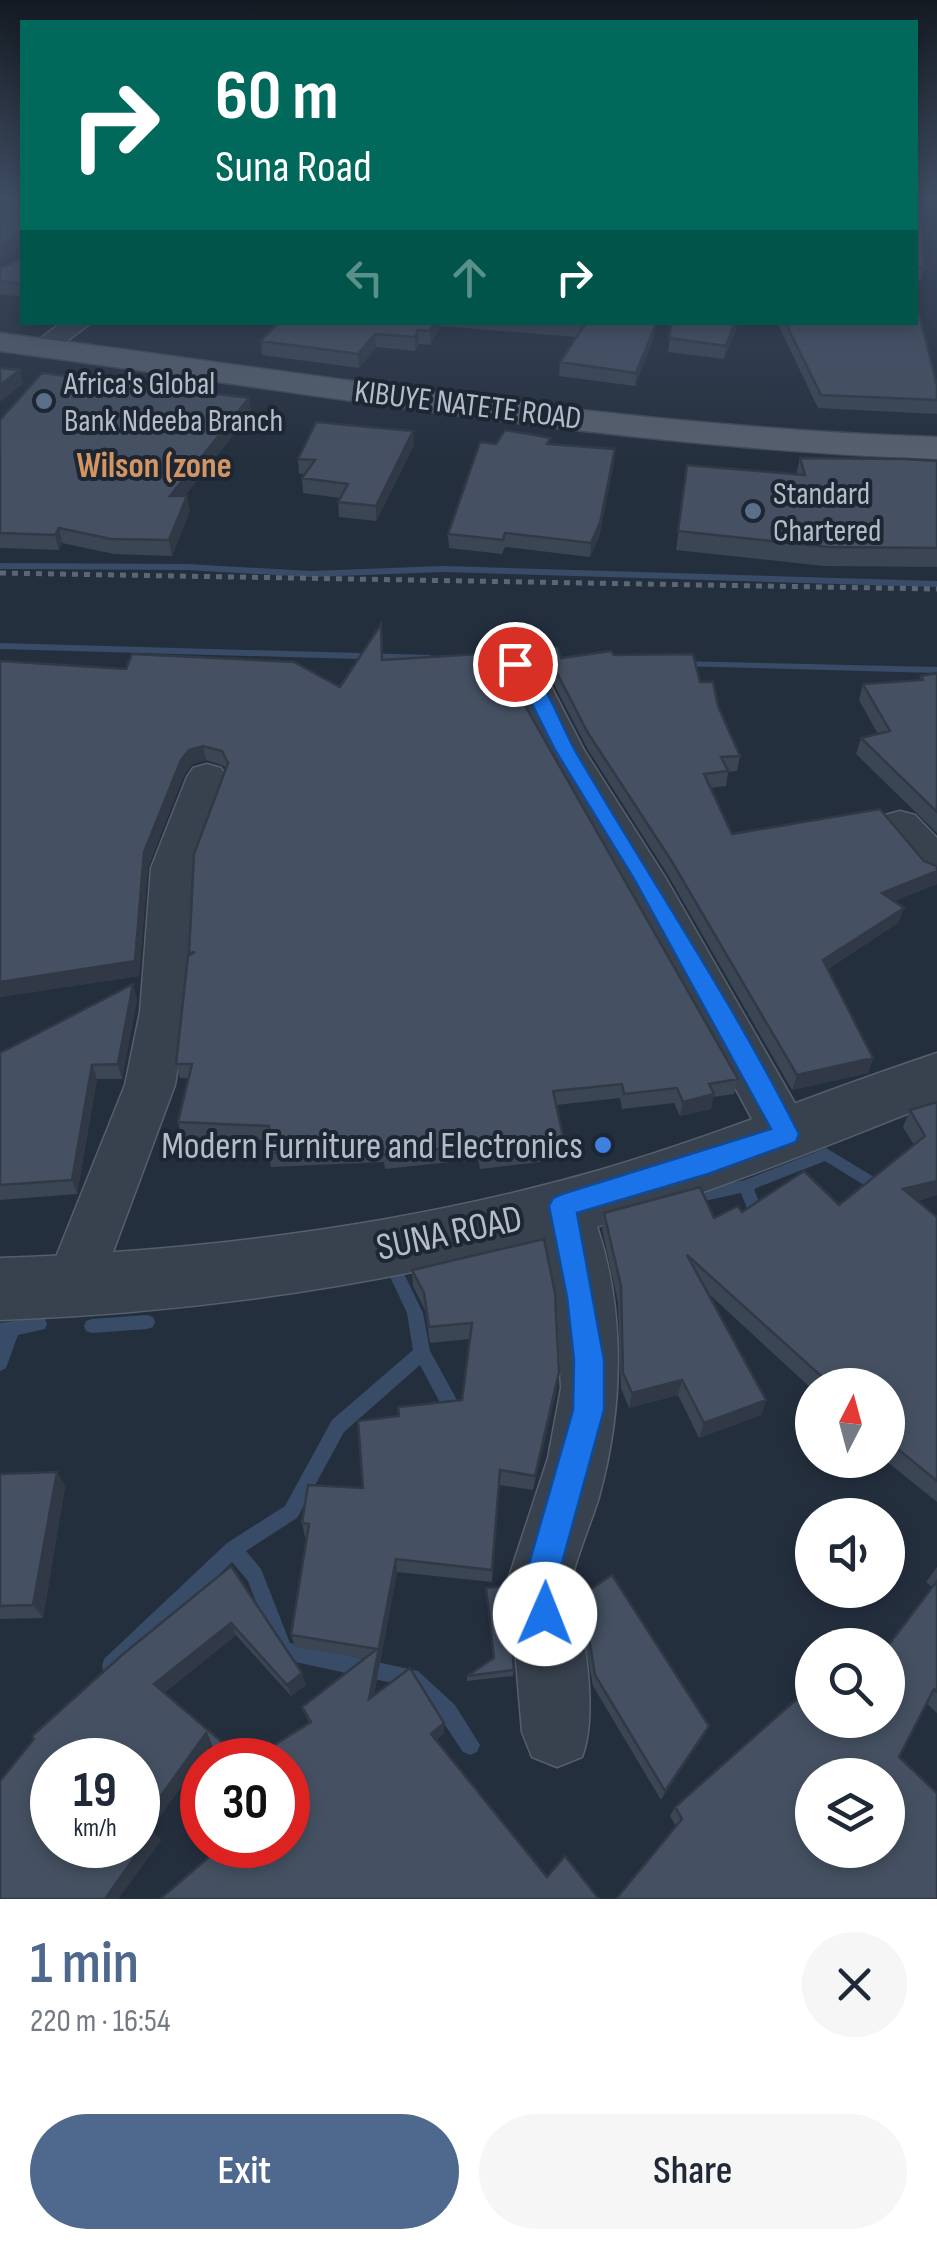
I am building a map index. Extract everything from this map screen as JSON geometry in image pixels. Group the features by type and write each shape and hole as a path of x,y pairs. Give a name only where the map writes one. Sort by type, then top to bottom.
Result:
{"main road":[{"name":"KIBUYE NATETE ROAD","path":"0,342 650,427 822,444 937,448"}],"street":[{"path":"41,348 76,325"},
{"path":"515,664 524,669 565,750 644,878 786,1134"},
{"path":"72,1287 150,1084 163,1012 172,868 207,777"},
{"path":"900,825 937,864"},
{"name":"SUNA ROAD","path":"0,1289 72,1287 279,1267 485,1228 708,1163 937,1077"},
{"path":"557,1732 545,1614 537,1592 588,1410 589,1360 577,1265 562,1206"}],"building":[{"path":"918,310 937,385 937,400 821,395 786,325 918,325"},
{"path":"276,325 433,325 430,331 418,330 415,337 375,334 358,354 261,341"},
{"path":"584,325 656,325 636,373 560,362"},
{"path":"671,325 734,325 726,346 669,338"},
{"path":"0,368 20,370 0,385"},
{"path":"42,373 249,398 170,496 187,496 169,540 111,539 59,528 55,535 0,533 0,420"},
{"path":"316,422 413,431 376,506 338,502 348,484 302,478 315,460 298,459"},
{"path":"505,430 551,438 547,444 615,449 600,523 591,543 505,533 503,540 448,534 480,442 496,444"},
{"path":"800,458 937,461 937,548 828,547 678,531 687,465 805,475"},
{"path":"381,624 382,660 495,653 738,1079 709,1084 714,1094 683,1102 677,1088 624,1094 622,1084 553,1091 565,1145 480,1155 478,1145 383,1155 383,1148 268,1153 269,1126 178,1122 192,1064 176,1064 188,956 195,952 189,953 194,854 228,763 222,751 203,746 189,750 181,760 144,852 135,961 0,982 0,661 126,669 132,654 294,662 340,687"},
{"path":"558,647 561,658 611,651 614,655 693,654 700,682 713,682 718,706 740,756 721,757 728,771 704,774 732,834 880,809 924,861 937,866 937,871 882,893 904,908 823,960 873,1058 797,1075 671,860 588,733 544,648"},
{"path":"937,673 937,812 861,738 890,731 863,684 923,680 921,676"},
{"path":"133,984 118,1064 92,1065 72,1180 0,1185 0,1053"},
{"path":"937,1102 937,1181 903,1189 937,1217 937,1481 905,1455 905,1368 812,1368 687,1255 766,1400 704,1423 682,1380 632,1393 623,1373 621,1286 604,1213 700,1187 714,1218 738,1206 742,1212 804,1171 839,1205 925,1136 910,1110"},
{"path":"544,1239 555,1293 559,1372 535,1476 500,1470 492,1570 396,1559 369,1699 410,1668 444,1723 431,1734 547,1877 565,1856 599,1899 160,1899 196,1868 310,1868 310,1738 285,1738 311,1722 302,1707 377,1649 291,1635 309,1524 302,1523 308,1485 363,1488 358,1421 399,1416 398,1407 462,1400 472,1323 429,1327 424,1293 412,1270"},
{"path":"57,1472 33,1605 0,1606 0,1474"},
{"path":"231,1566 302,1673 287,1685 231,1623 154,1684 217,1738 208,1738 206,1733 202,1738 180,1738 180,1769 160,1797 160,1738 32,1736 122,1655"},
{"path":"612,1575 709,1726 665,1791 595,1675 582,1595"},
{"path":"937,1581 937,1692 934,1689 900,1758 795,1758 795,1868 905,1868 905,1763 937,1793 937,1899 616,1899 682,1819 675,1807 795,1701 795,1738 905,1738 905,1628 902,1628"},
{"path":"501,1586 509,1609 514,1670 467,1676 494,1658 486,1588"},
{"path":"30,1744 30,1868 127,1868 105,1899 0,1899 0,1781"}],"waterway":[{"path":"0,566 187,567 311,574 443,569 937,584"},
{"path":"0,646 430,658"},
{"path":"680,664 937,670"},
{"path":"746,1186 826,1154 882,1189"},
{"path":"690,1198 746,1186"},
{"path":"746,1186 759,1221"},
{"path":"393,1266 415,1313 422,1353"},
{"path":"92,1326 147,1322"},
{"path":"0,1330 39,1324"},
{"path":"0,1363 12,1330"},
{"path":"233,1549 291,1512 338,1426 422,1353"},
{"path":"422,1353 452,1408"},
{"path":"111,1666 233,1549"},
{"path":"233,1549 255,1575 284,1651 411,1678 448,1712 470,1745"}],"railway":[{"path":"0,573 937,589"}],"place":[{"name":"Africa's Global Bank Ndeeba Branch","path":"44,401"},
{"name":"Standard Chartered","path":"753,511"},
{"name":"Modern Furniture and Electronics","path":"603,1145"}],"district":[{"name":"Wilson (zone","path":"154,465"}],"route":[{"path":"515,664 524,669 565,750 644,878 786,1134 708,1163 562,1206 577,1265 589,1360 588,1410 574,1476 537,1592 545,1614"}]}
